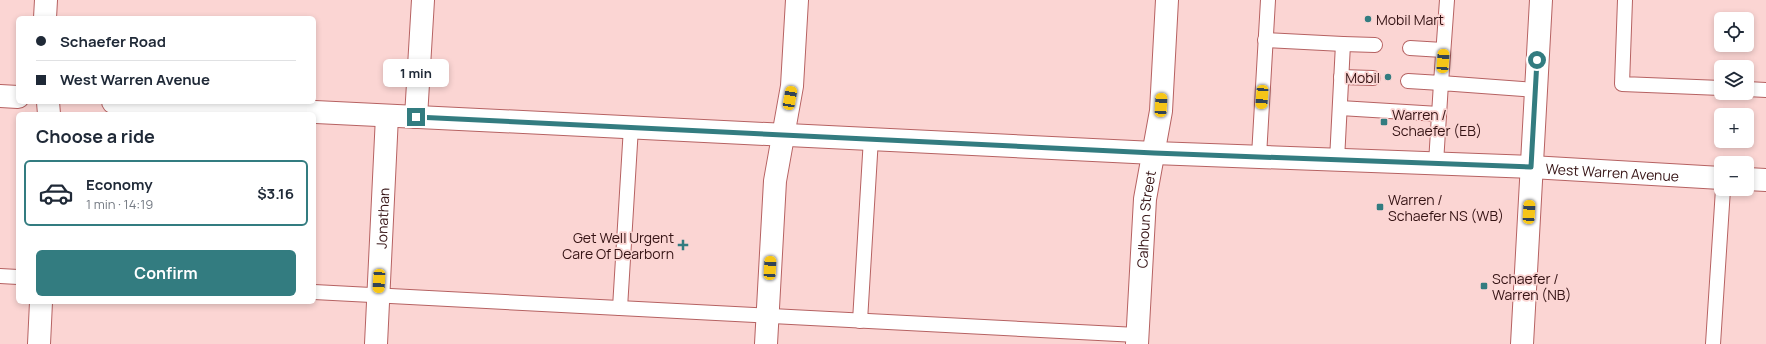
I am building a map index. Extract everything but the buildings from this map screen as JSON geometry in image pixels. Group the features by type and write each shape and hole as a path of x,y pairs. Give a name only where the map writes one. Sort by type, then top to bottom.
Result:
{"main road":[{"path":"45,16 46,0"},
{"path":"416,117 423,0"},
{"path":"766,344 775,181 785,134 792,86 797,0"},
{"name":"Calhoun Street","path":"1137,339 1146,199 1161,111 1167,0"},
{"path":"1522,344 1535,90 1537,0"},
{"path":"0,96 16,97"},
{"name":"West Warren Avenue","path":"139,104 214,110 272,112"},
{"name":"West Warren Avenue","path":"316,114 871,138 1154,153 1531,167 1714,178"},
{"name":"Jonathan","path":"376,344 387,116"},
{"path":"1754,179 1766,180"},
{"path":"39,344 41,304"}],"lane":[{"path":"1259,156 1268,0"},
{"path":"1436,163 1447,0"},
{"path":"1625,0 1622,84 1714,88"},
{"path":"1266,40 1375,46"},
{"path":"1337,160 1343,44"},
{"path":"1410,48 1443,50"},
{"path":"1341,77 1373,78"},
{"path":"1408,81 1535,90"},
{"path":"1754,89 1766,90"},
{"path":"1340,108 1439,114"},
{"path":"620,308 631,127"},
{"path":"860,321 871,138"},
{"path":"1713,344 1723,196"},
{"path":"0,276 16,277"},
{"path":"316,292 860,321 1137,339"}],"place":[{"name":"Mobil Mart","path":"1368,19"},
{"name":"Mobil","path":"1388,77"},
{"name":"Warren / Schaefer (EB)","path":"1384,122"},
{"name":"Warren / Schaefer NS (WB)","path":"1380,207"},
{"name":"Get Well Urgent Care Of Dearborn","path":"683,245"},
{"name":"Schaefer / Warren (NB)","path":"1484,286"}],"route":[{"path":"416,117 754,132 1154,153 1531,167 1537,60"}]}
